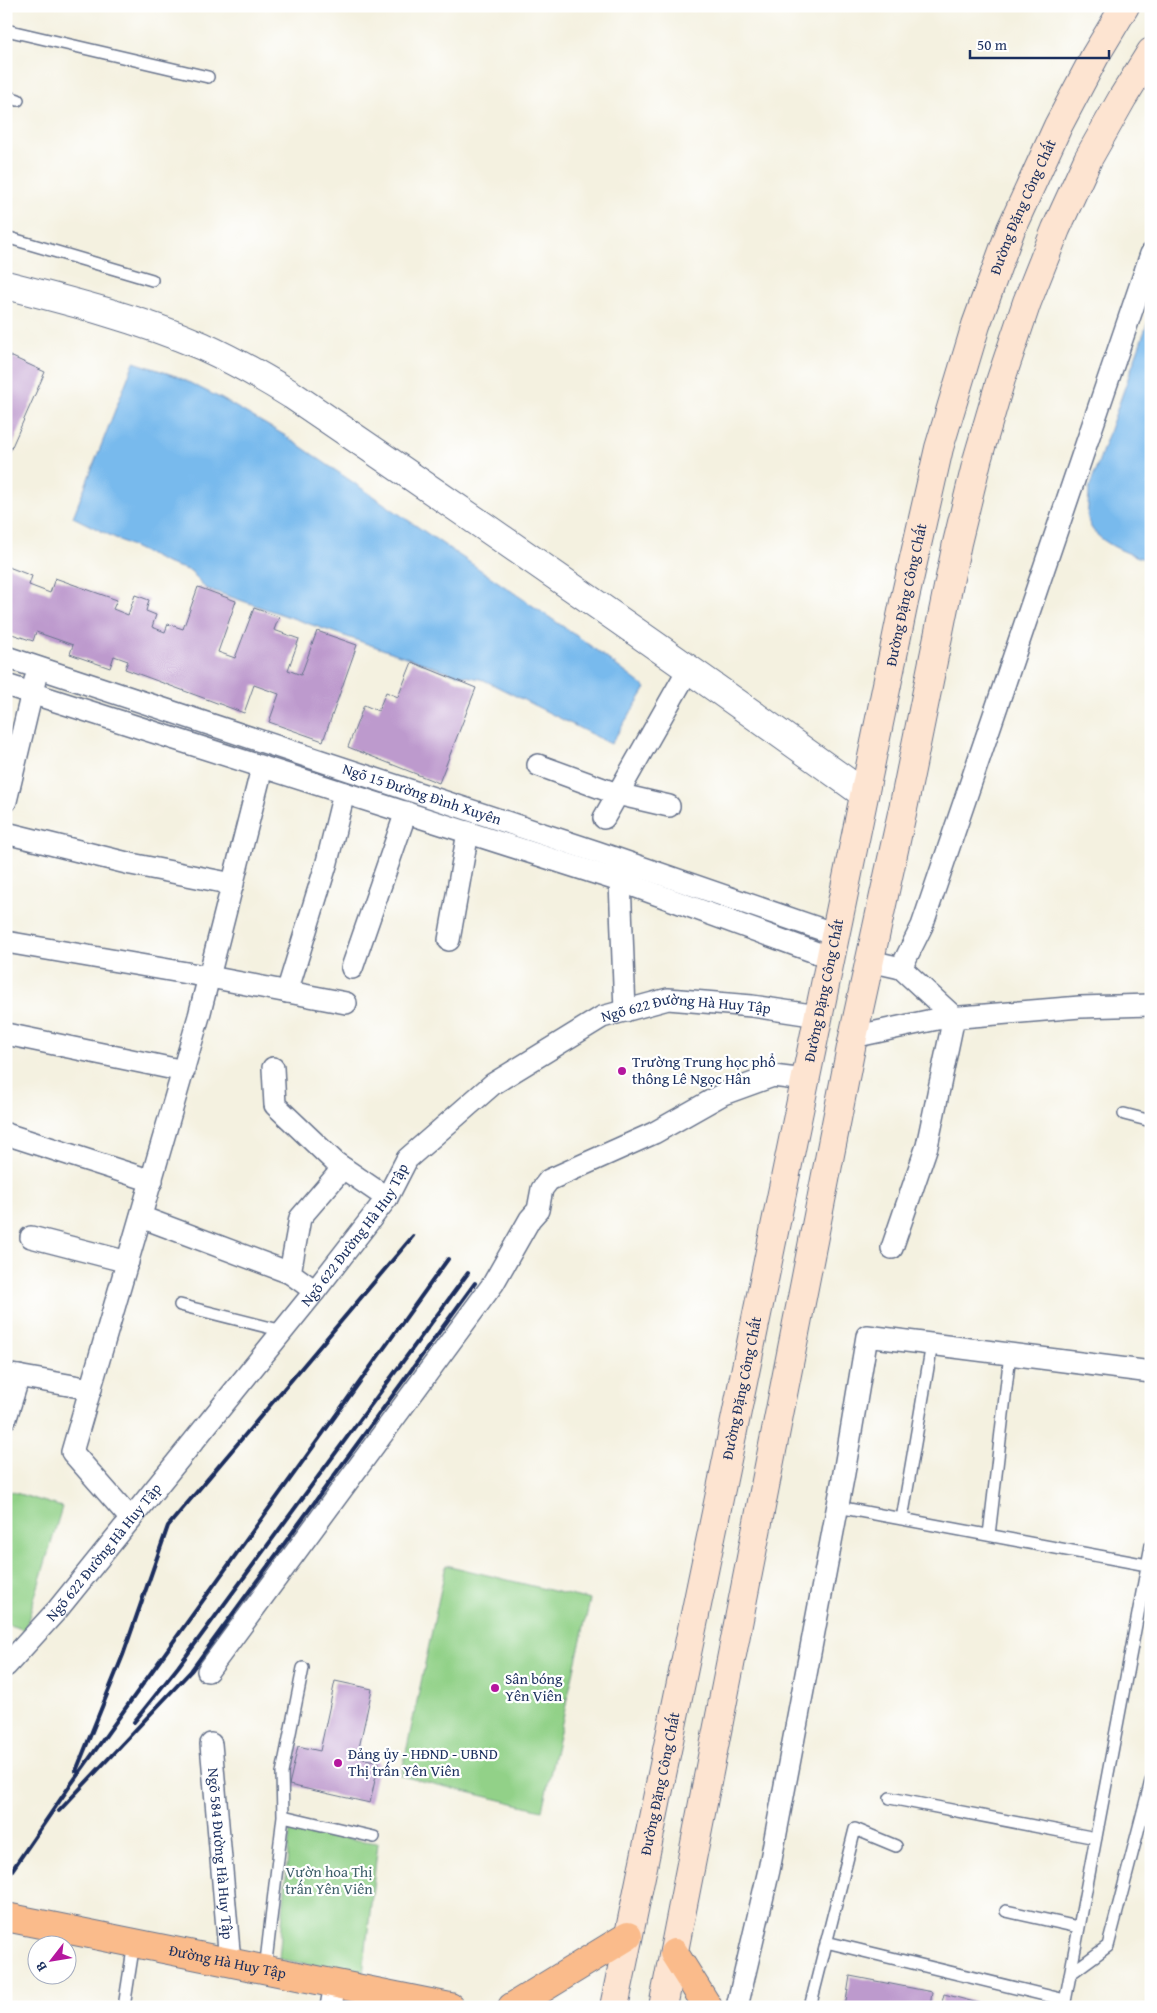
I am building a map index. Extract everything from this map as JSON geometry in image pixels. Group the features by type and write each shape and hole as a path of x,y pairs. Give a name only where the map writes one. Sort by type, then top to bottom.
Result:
{"main road":[{"name":"Đường Đặng Công Chất","path":"614,2007 904,602 939,448 976,325 1011,229 1058,126 1095,56 1125,6"},
{"path":"663,2007 853,1037 904,804 957,543 978,457 1001,379 1027,302 1060,221 1088,160 1123,97 1151,52"},
{"path":"864,794 904,804"},
{"path":"803,1092 839,1109"},
{"name":"Đường Hà Huy Tập","path":"6,1917 266,1970 333,1995 450,2007"},
{"path":"512,2007 628,1936"},
{"path":"674,1953 708,2007"}],"street":[{"path":"901,968 922,926 1134,309 1151,254"},
{"path":"6,285 92,307 145,324 202,346 267,380 526,554 864,794"},
{"name":"Ngõ 15 Đường Đình Xuyên","path":"6,658 597,852 833,946"},
{"path":"6,801 31,694 39,668"},
{"path":"604,818 689,668"},
{"name":"Ngõ 15 Đường Đình Xuyên","path":"6,685 620,881 833,946"},
{"path":"538,765 617,794 669,806"},
{"path":"131,1519 72,1452 184,1071 210,977 262,768"},
{"path":"287,992 327,862 344,793"},
{"path":"429,820 436,799"},
{"path":"352,968 406,812"},
{"path":"449,940 468,832"},
{"path":"6,833 131,864 233,884"},
{"path":"620,881 625,1012"},
{"path":"6,942 210,977 346,1003"},
{"path":"870,962 901,968 954,1017"},
{"name":"Ngõ 622 Đường Hà Huy Tập","path":"6,1666 58,1609 315,1291 386,1198 407,1159 493,1084 602,1018 668,999 752,1006 818,1016"},
{"path":"853,1037 954,1017 1080,1007 1151,1006"},
{"path":"892,1248 926,1146 954,1017"},
{"path":"6,1034 184,1071"},
{"path":"273,1068 275,1105 344,1168 386,1198"},
{"path":"208,1671 493,1284 530,1219 538,1210 542,1189 549,1180 654,1133 724,1094 773,1076 803,1092"},
{"path":"6,1134 152,1181"},
{"path":"290,1273 300,1218 344,1168"},
{"path":"141,1217 290,1273 315,1291"},
{"path":"31,1237 128,1262"},
{"path":"737,2007 770,1870 838,1506 867,1336 1151,1372"},
{"path":"6,1418 13,1375 91,1389"},
{"name":"Ngõ 584 Đường Hà Huy Tập","path":"211,1744 230,1962"}],"lane":[{"path":"6,30 208,77"},
{"path":"6,96 18,100"},
{"path":"6,237 152,280"},
{"path":"1124,1114 1151,1121"},
{"path":"180,1305 283,1331"},
{"path":"902,1519 932,1344"},
{"path":"989,1535 1010,1354"},
{"path":"838,1506 1147,1565"},
{"path":"826,1942 1064,2003 1151,1545"},
{"path":"266,1970 283,1816 282,1772 303,1668"},
{"path":"1070,1974 1108,1946 1151,1781"},
{"path":"890,1798 1096,1838"},
{"path":"283,1816 374,1837"},
{"path":"810,2007 855,1829 896,1846"},
{"path":"1006,1911 1078,1927"},
{"path":"124,2007 134,1943"}],"green space":[{"path":"6,1490 62,1507 25,1630 6,1624"},
{"name":"Sân bóng Yên Viên","path":"446,1565 590,1600 542,1810 401,1776"},
{"name":"Vườn hoa Thị trấn Yên Viên","path":"290,1830 378,1843 363,1974 279,1959"}],"water":[{"path":"1151,313 1151,561 1123,551 1096,534 1090,526 1088,511 1089,489"},
{"path":"134,362 176,376 222,399 284,435 584,641 646,688 611,744 484,680 452,673 205,588 191,571 166,563 73,517"}],"building":[{"path":"6,354 45,372 6,460"},
{"path":"6,566 32,576 29,585 50,593 55,578 117,600 113,609 128,615 135,595 149,600 146,611 156,615 152,627 165,632 168,624 183,629 198,587 236,601 218,652 235,658 254,608 279,617 274,630 299,639 288,670 301,675 317,631 357,645 323,741 269,722 279,694 254,685 244,713 125,669 128,661 114,656 110,668 70,654 73,645 36,632 33,641 6,632"},
{"path":"412,662 476,688 439,783 348,747 364,705 378,711 386,692 398,697"},
{"path":"335,1681 372,1689 357,1757 379,1762 370,1803 289,1785 298,1746 320,1751"},
{"path":"850,1976 932,1992 930,2007 845,2007"},
{"path":"944,1994 986,2005 985,2007 941,2007"}],"railway":[{"path":"76,1771 123,1655 168,1526 413,1236"},
{"path":"6,1879 69,1787 448,1259"},
{"path":"134,1722 178,1667 468,1273"},
{"path":"59,1811 191,1671 475,1283"}],"place":[{"name":"Trường Trung học phổ thông Lê Ngọc Hân","path":"622,1071"},
{"name":"Sân bóng Yên Viên","path":"495,1688"},
{"name":"Đảng ủy - HĐND - UBND Thị trấn Yên Viên","path":"338,1763"}]}
